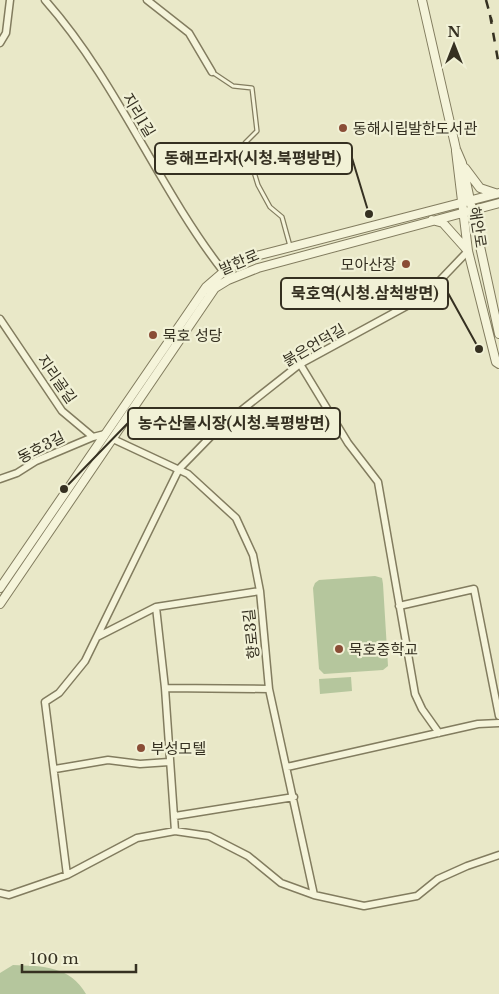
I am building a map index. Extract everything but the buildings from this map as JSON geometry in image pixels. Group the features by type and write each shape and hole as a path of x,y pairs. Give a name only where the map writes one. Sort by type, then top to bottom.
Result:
{"street":[{"path":"0,43 6,33 10,0"},
{"name":"지리1길","path":"45,0 63,20 100,76 196,236 223,271"},
{"path":"147,0 189,33 212,72"},
{"name":"해안로","path":"422,0 456,149 468,251 496,362 499,364"},
{"name":"해안로","path":"456,149 462,163 499,334"},
{"path":"462,163 480,188 498,193"},
{"name":"발한로","path":"0,588 206,287 223,271 260,255 498,193"},
{"name":"발한로","path":"0,604 209,295 228,280 258,268 430,220 499,203"},
{"path":"430,220 443,223 468,251"},
{"name":"붉은언덕길","path":"55,769 45,702 59,693 85,661 178,469 220,428 300,364 424,296 468,251"},
{"path":"223,271 228,280"},
{"name":"지리골길","path":"0,319 62,411 93,437"},
{"path":"300,364 348,443 378,482 415,694 422,709 440,733"},
{"path":"93,437 105,434 113,439"},
{"name":"동호3길","path":"0,479 17,473 36,461 93,437"},
{"name":"향로3길","path":"113,439 188,474 236,518 253,555 260,591 269,688 314,895"},
{"path":"400,606 474,589 499,716"},
{"path":"96,637 156,607 260,591"},
{"path":"156,607 165,688 175,831"},
{"path":"165,688 269,688"},
{"path":"287,767 478,724 499,724"},
{"path":"67,875 55,769 108,760 140,764 169,762"},
{"path":"174,816 294,798"},
{"path":"0,893 9,895 67,875 137,838 175,831 209,836 248,856 281,883 314,895 364,906 417,896 438,879 499,855"}],"lane":[{"path":"212,72 233,86 252,88 257,131 245,144 258,185 270,208 282,217 290,247"}],"green space":[{"path":"375,576 382,578 383,584 388,666 383,670 324,674 319,669 313,588 315,583 319,580"},
{"path":"351,677 352,691 320,694 319,679"},
{"path":"13,965 55,969 72,978 86,994 0,994 0,973"}],"railway":[{"path":"486,0 492,22"},
{"path":"490,15 499,66"}],"place":[{"name":"동해시립발한도서관","path":"343,128"},
{"name":"동해프라자(시청.북평방면)","path":"369,214"},
{"name":"모아산장","path":"406,264"},
{"name":"묵호 성당","path":"153,335"},
{"name":"묵호역(시청.삼척방면)","path":"479,349"},
{"name":"농수산물시장(시청.북평방면)","path":"64,489"},
{"name":"묵호중학교","path":"339,649"},
{"name":"부성모텔","path":"141,748"}]}
